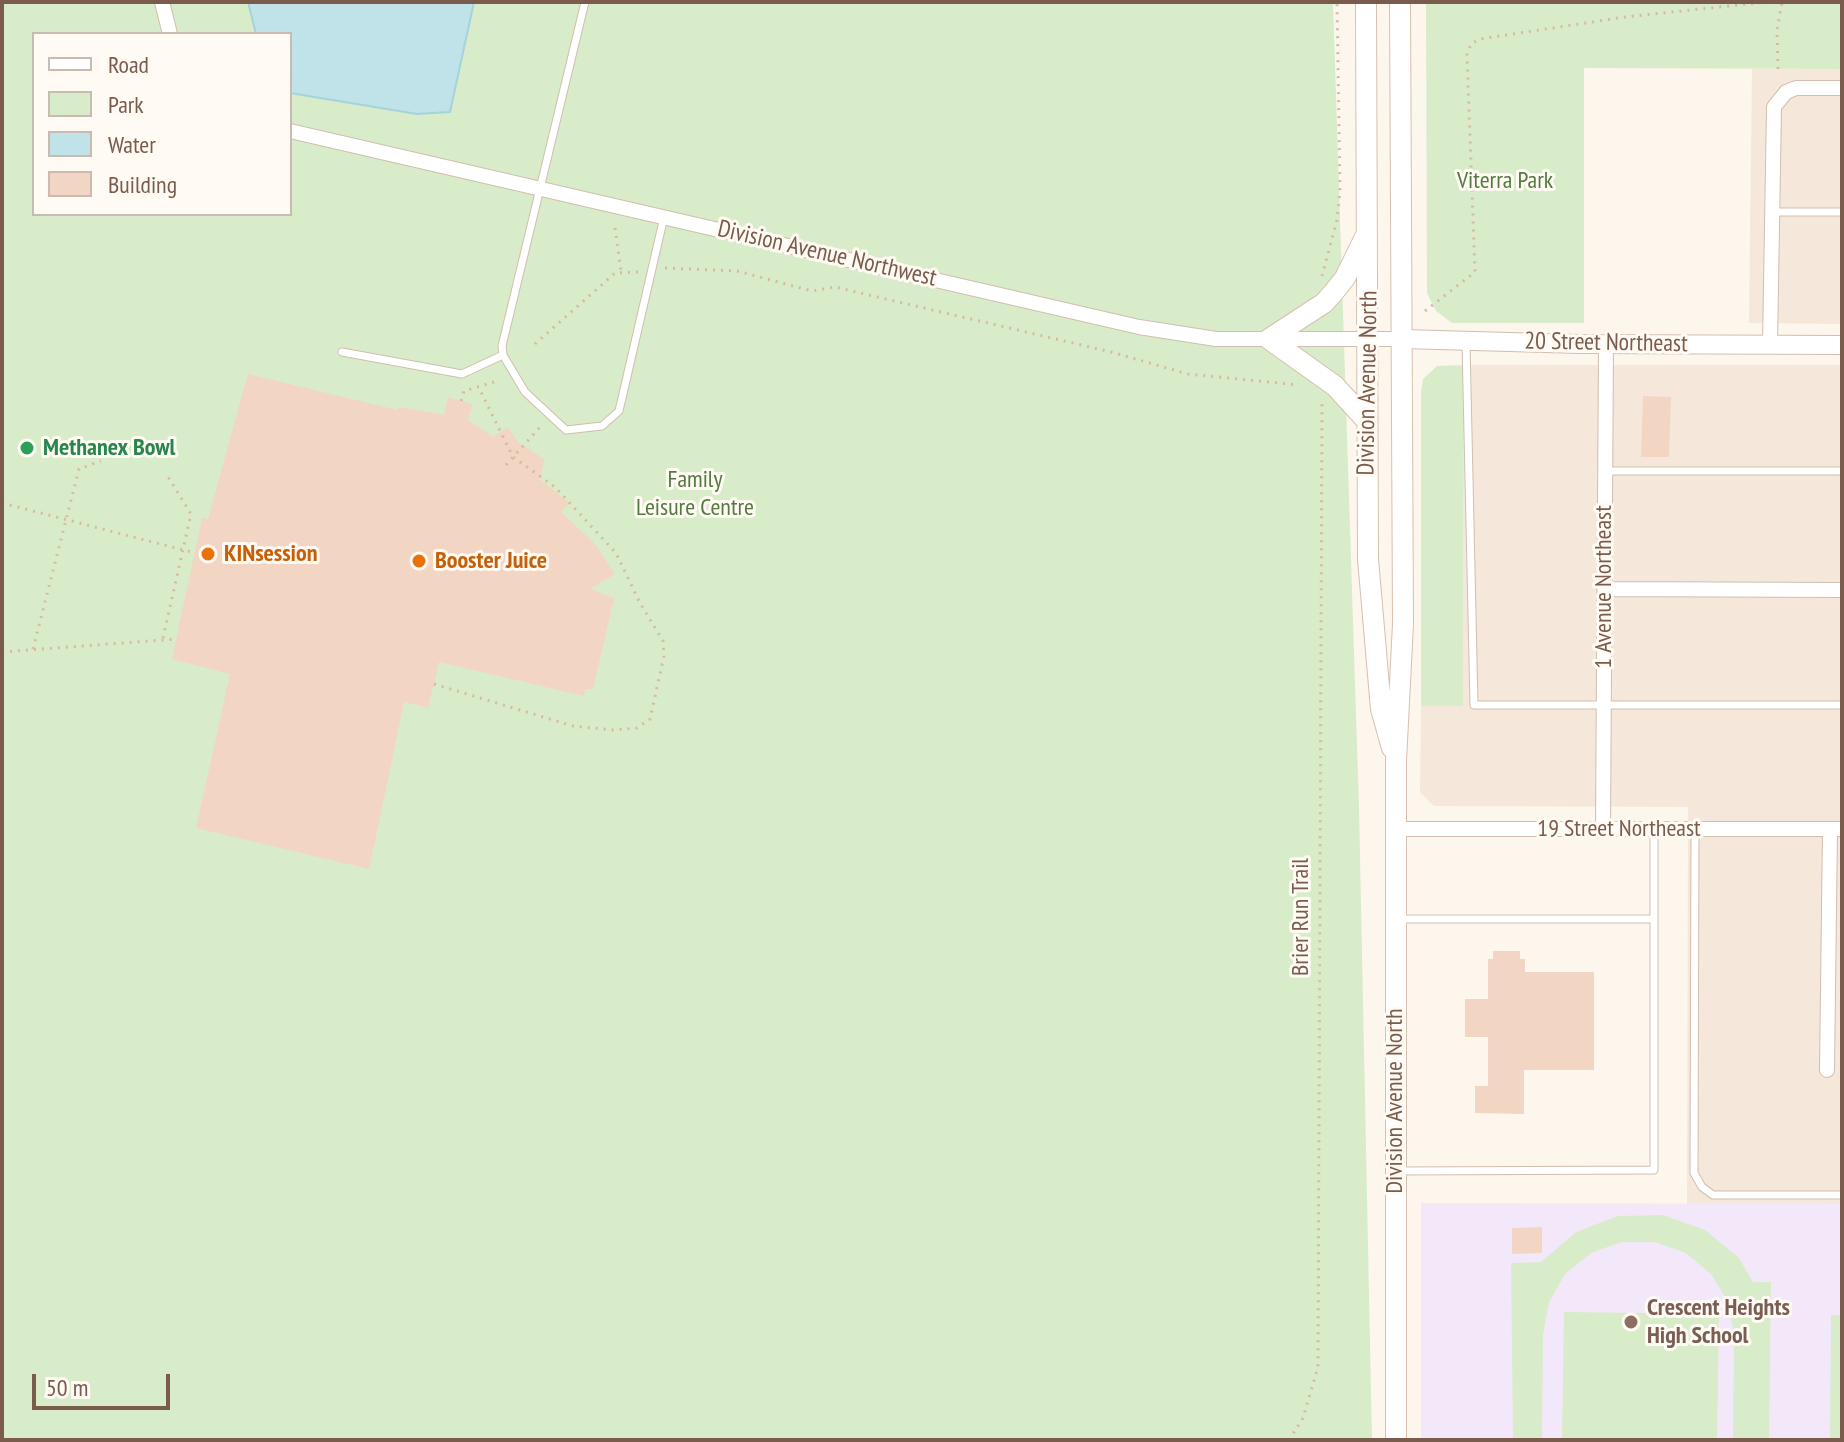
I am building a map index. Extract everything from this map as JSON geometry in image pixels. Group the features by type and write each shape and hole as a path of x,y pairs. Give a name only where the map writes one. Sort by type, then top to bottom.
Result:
{"main road":[{"name":"Division Avenue North","path":"1366,2 1369,229 1367,421 1371,612 1381,709 1396,761"},
{"name":"Division Avenue North","path":"1396,1440 1395,829 1403,624 1400,2"},
{"path":"1367,421 1335,386 1269,339 1333,293 1345,278 1369,229"}],"street":[{"path":"162,2 170,32"},
{"path":"1770,345 1774,107 1786,92 1796,88 1842,88"},
{"name":"Division Avenue Northwest","path":"292,131 1139,327 1216,339 1369,338"},
{"name":"20 Street Northeast","path":"1369,338 1606,344 1842,345"},
{"name":"1 Avenue Northeast","path":"1603,829 1606,344"},
{"path":"1605,589 1842,590"},
{"name":"19 Street Northeast","path":"1395,829 1836,829"},
{"path":"1827,1070 1836,829"}],"lane":[{"path":"585,2 503,355 525,392 566,430 602,426 619,411 664,217"},
{"path":"1770,212 1842,212"},
{"path":"1466,341 1474,705 1842,705"},
{"path":"342,352 462,374 503,355"},
{"path":"1605,471 1842,471"},
{"path":"1395,1171 1654,1170 1654,829"},
{"path":"1695,829 1694,1173 1702,1187 1713,1195 1842,1195"},
{"path":"1395,919 1654,919"}],"path":[{"path":"1323,281 1340,191 1337,2"},
{"path":"1425,311 1475,272 1477,257 1467,55 1471,44 1480,39 1625,17 1767,2"},
{"path":"1778,69 1777,30 1782,2"},
{"path":"615,228 621,271"},
{"path":"665,268 737,271 812,291 835,287 1111,352 1188,374 1306,386"},
{"path":"535,344 621,271 638,272"},
{"path":"461,401 464,391 494,382"},
{"path":"434,684 573,726 613,730 637,728 650,719 664,656 663,641 640,603 625,565 572,503 513,457 479,388"},
{"path":"1315,389 1323,398 1330,393"},
{"name":"Brier Run Trail","path":"1289,1440 1303,1418 1318,1367 1320,402 1323,398"},
{"path":"506,465 549,417"},
{"path":"33,649 79,469 101,461"},
{"path":"163,638 191,514 167,475"},
{"path":"2,503 195,553"},
{"path":"2,652 176,639"}],"shaded area":[{"path":"1752,69 1842,69 1842,324 1749,323"},
{"path":"1464,365 1842,365 1842,1204 1687,1204 1688,807 1434,806 1420,792 1421,706 1463,706"},
{"name":"Crescent Heights High School","path":"1421,1203 1842,1204 1842,1440 1421,1440"}],"green space":[{"name":"Family Leisure Centre","path":"2,2 1333,2 1359,807 1372,1440 2,1440"},
{"name":"Viterra Park","path":"1426,2 1842,2 1842,69 1584,68 1584,323 1452,323 1436,311 1427,293"},
{"path":"1464,365 1463,706 1421,706 1421,391 1423,379 1437,366"},
{"path":"1663,1215 1705,1230 1739,1258 1753,1282 1771,1282 1769,1440 1733,1440 1734,1334 1728,1302 1711,1274 1686,1253 1655,1242 1622,1242 1591,1253 1565,1274 1549,1302 1543,1335 1542,1440 1513,1440 1511,1263 1541,1262 1576,1232 1618,1216"},
{"path":"1564,1312 1719,1314 1717,1440 1562,1440"},
{"path":"1831,1315 1842,1315 1842,1440 1830,1440"}],"water":[{"path":"248,2 474,2 450,112 417,114 292,93 292,32 256,32"}],"building":[{"path":"248,374 397,410 398,407 444,415 448,397 472,404 468,420 493,437 508,427 518,442 545,460 539,479 569,503 561,512 594,543 615,574 590,589 614,598 593,689 585,689 584,696 439,662 428,708 404,702 369,869 196,828 230,674 172,659 202,518 208,519"},
{"path":"1643,396 1671,397 1669,457 1641,457"},
{"path":"1493,951 1520,951 1520,959 1525,959 1525,972 1594,972 1594,1070 1524,1070 1524,1114 1475,1113 1475,1086 1488,1086 1488,1037 1465,1037 1465,999 1488,999 1488,959 1493,959"},
{"path":"1542,1227 1542,1253 1512,1254 1512,1228"}],"place":[{"name":"Methanex Bowl","path":"27,448"},
{"name":"KINsession","path":"208,554"},
{"name":"Booster Juice","path":"419,561"},
{"name":"Crescent Heights High School","path":"1631,1322"}]}
